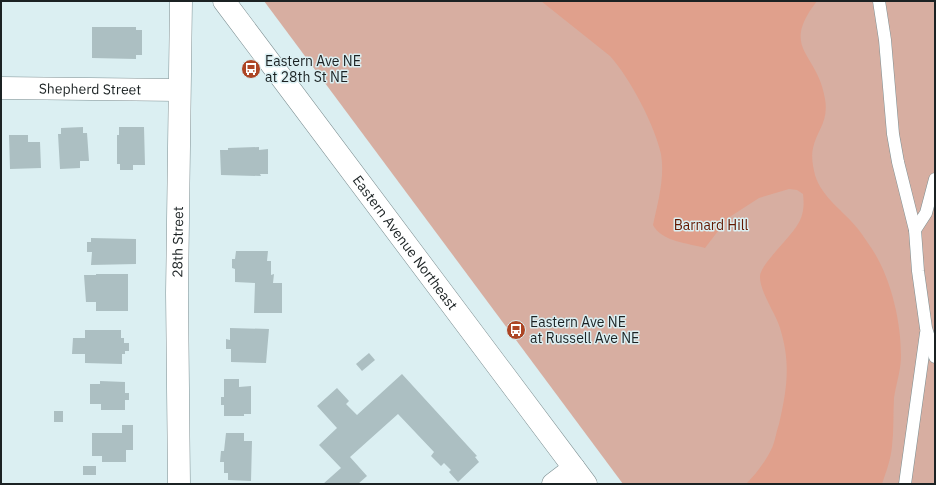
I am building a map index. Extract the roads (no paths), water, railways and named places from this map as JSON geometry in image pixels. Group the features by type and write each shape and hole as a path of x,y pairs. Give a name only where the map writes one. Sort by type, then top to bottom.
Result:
{"street":[{"name":"28th Street","path":"179,484 177,292 181,1"},
{"name":"Eastern Avenue Northeast","path":"224,1 580,476"},
{"name":"Shepherd Street","path":"1,88 179,90"},
{"path":"553,484 580,476"}],"lane":[{"path":"879,1 885,40 893,134 898,162 915,230 918,271 926,328 935,357"},
{"path":"915,230 926,213 935,179"},
{"path":"906,484 926,328"}],"place":[{"name":"Eastern Ave NE at 28th St NE","path":"251,69"},
{"name":"Eastern Ave NE at Russell Ave NE","path":"516,330"}],"park label":[{"name":"Barnard Hill","path":"711,225"}]}
